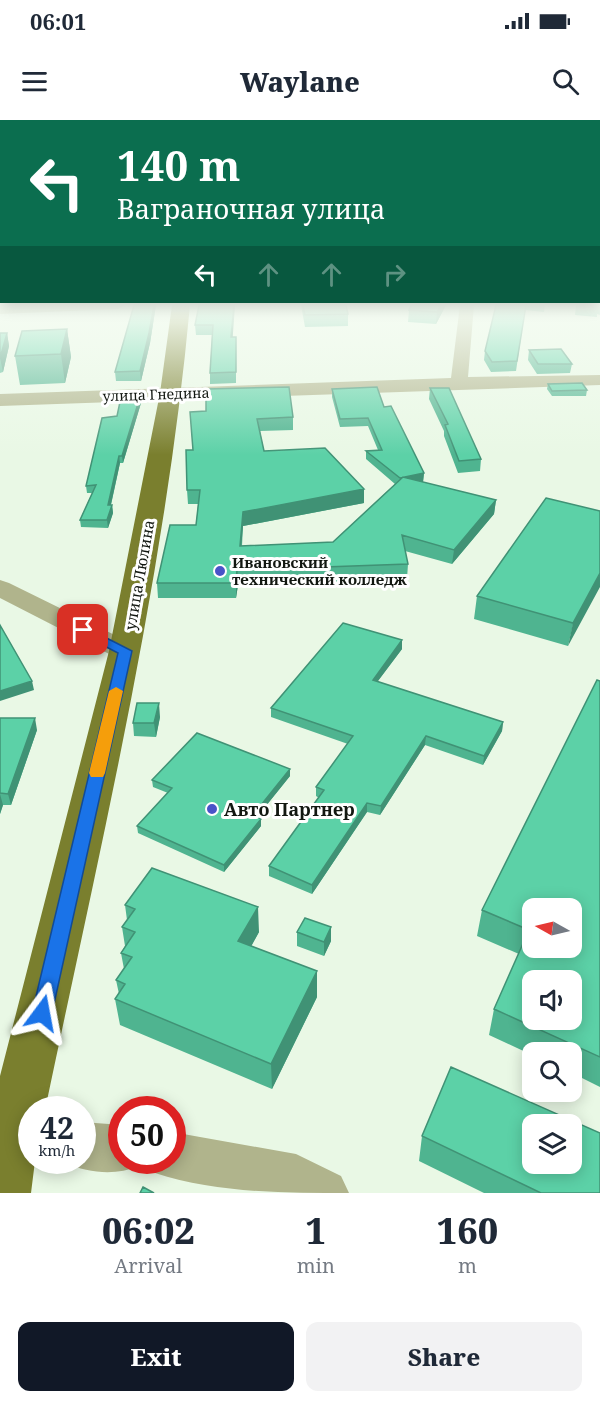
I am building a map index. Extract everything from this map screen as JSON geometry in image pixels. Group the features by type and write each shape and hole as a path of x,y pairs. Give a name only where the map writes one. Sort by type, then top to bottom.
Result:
{"main road":[{"name":"улица Люлина","path":"2,1193 126,651 176,355"}],"street":[{"path":"459,383 462,355"},
{"name":"улица Гнедина","path":"2,404 171,393 600,380"},
{"path":"0,588 126,651"},
{"path":"186,1158 296,1178 324,1193"}],"building":[{"path":"120,355 144,355 140,371 115,372"},
{"path":"211,355 236,355 236,372 210,373"},
{"path":"488,355 518,355 517,361 492,362"},
{"path":"532,355 565,355 572,364 538,364"},
{"path":"582,383 587,390 552,391 548,384"},
{"path":"289,387 293,417 257,419 264,451 325,448 364,489 243,512 240,546 333,542 403,477 496,500 454,550 402,535 408,564 237,570 236,583 157,583 170,525 196,525 200,490 187,490 186,450 193,450 190,412 206,411 206,389"},
{"path":"377,387 384,407 391,406 424,473 400,478 366,451 382,450 368,418 340,419 332,389"},
{"path":"430,388 449,388 481,459 459,461 445,425 448,424"},
{"path":"121,397 140,397 122,456 119,456 108,505 112,505 107,520 80,520 96,485 86,486 102,418 117,416"},
{"path":"546,498 600,511 600,573 573,623 477,596"},
{"path":"343,623 402,640 373,680 503,722 484,756 426,736 381,806 367,803 312,885 269,866 324,790 316,787 353,736 271,708"},
{"path":"0,625 32,681 0,691"},
{"path":"597,680 600,681 600,1057 582,1049 582,1042 567,1042 540,1030 582,1030 582,970 522,970 522,1022 494,1009 522,946 522,958 582,958 582,898 522,898 522,927 482,910"},
{"path":"137,703 159,703 154,723 133,723"},
{"path":"0,718 35,718 8,794 0,793"},
{"name":"Авто Партнер","path":"197,733 290,769 253,815 261,819 224,865 137,826 172,788 152,780"},
{"path":"152,868 258,907 238,941 317,971 271,1064 115,999 125,984 116,980 132,957 121,953 135,932 122,927 135,909 125,905"},
{"path":"305,918 331,927 324,942 297,932"},
{"path":"451,1067 522,1098 522,1102 530,1102 557,1114 522,1114 522,1174 582,1174 582,1125 600,1133 600,1193 541,1193 422,1136"},
{"path":"143,1187 154,1193 140,1193"}],"slow traffic":[{"path":"97,773 116,691"}],"place":[{"name":"Ивановский технический колледж","path":"220,571"},
{"name":"Авто Партнер","path":"212,809"}],"route":[{"path":"42,1013 126,651 83,630"}]}
